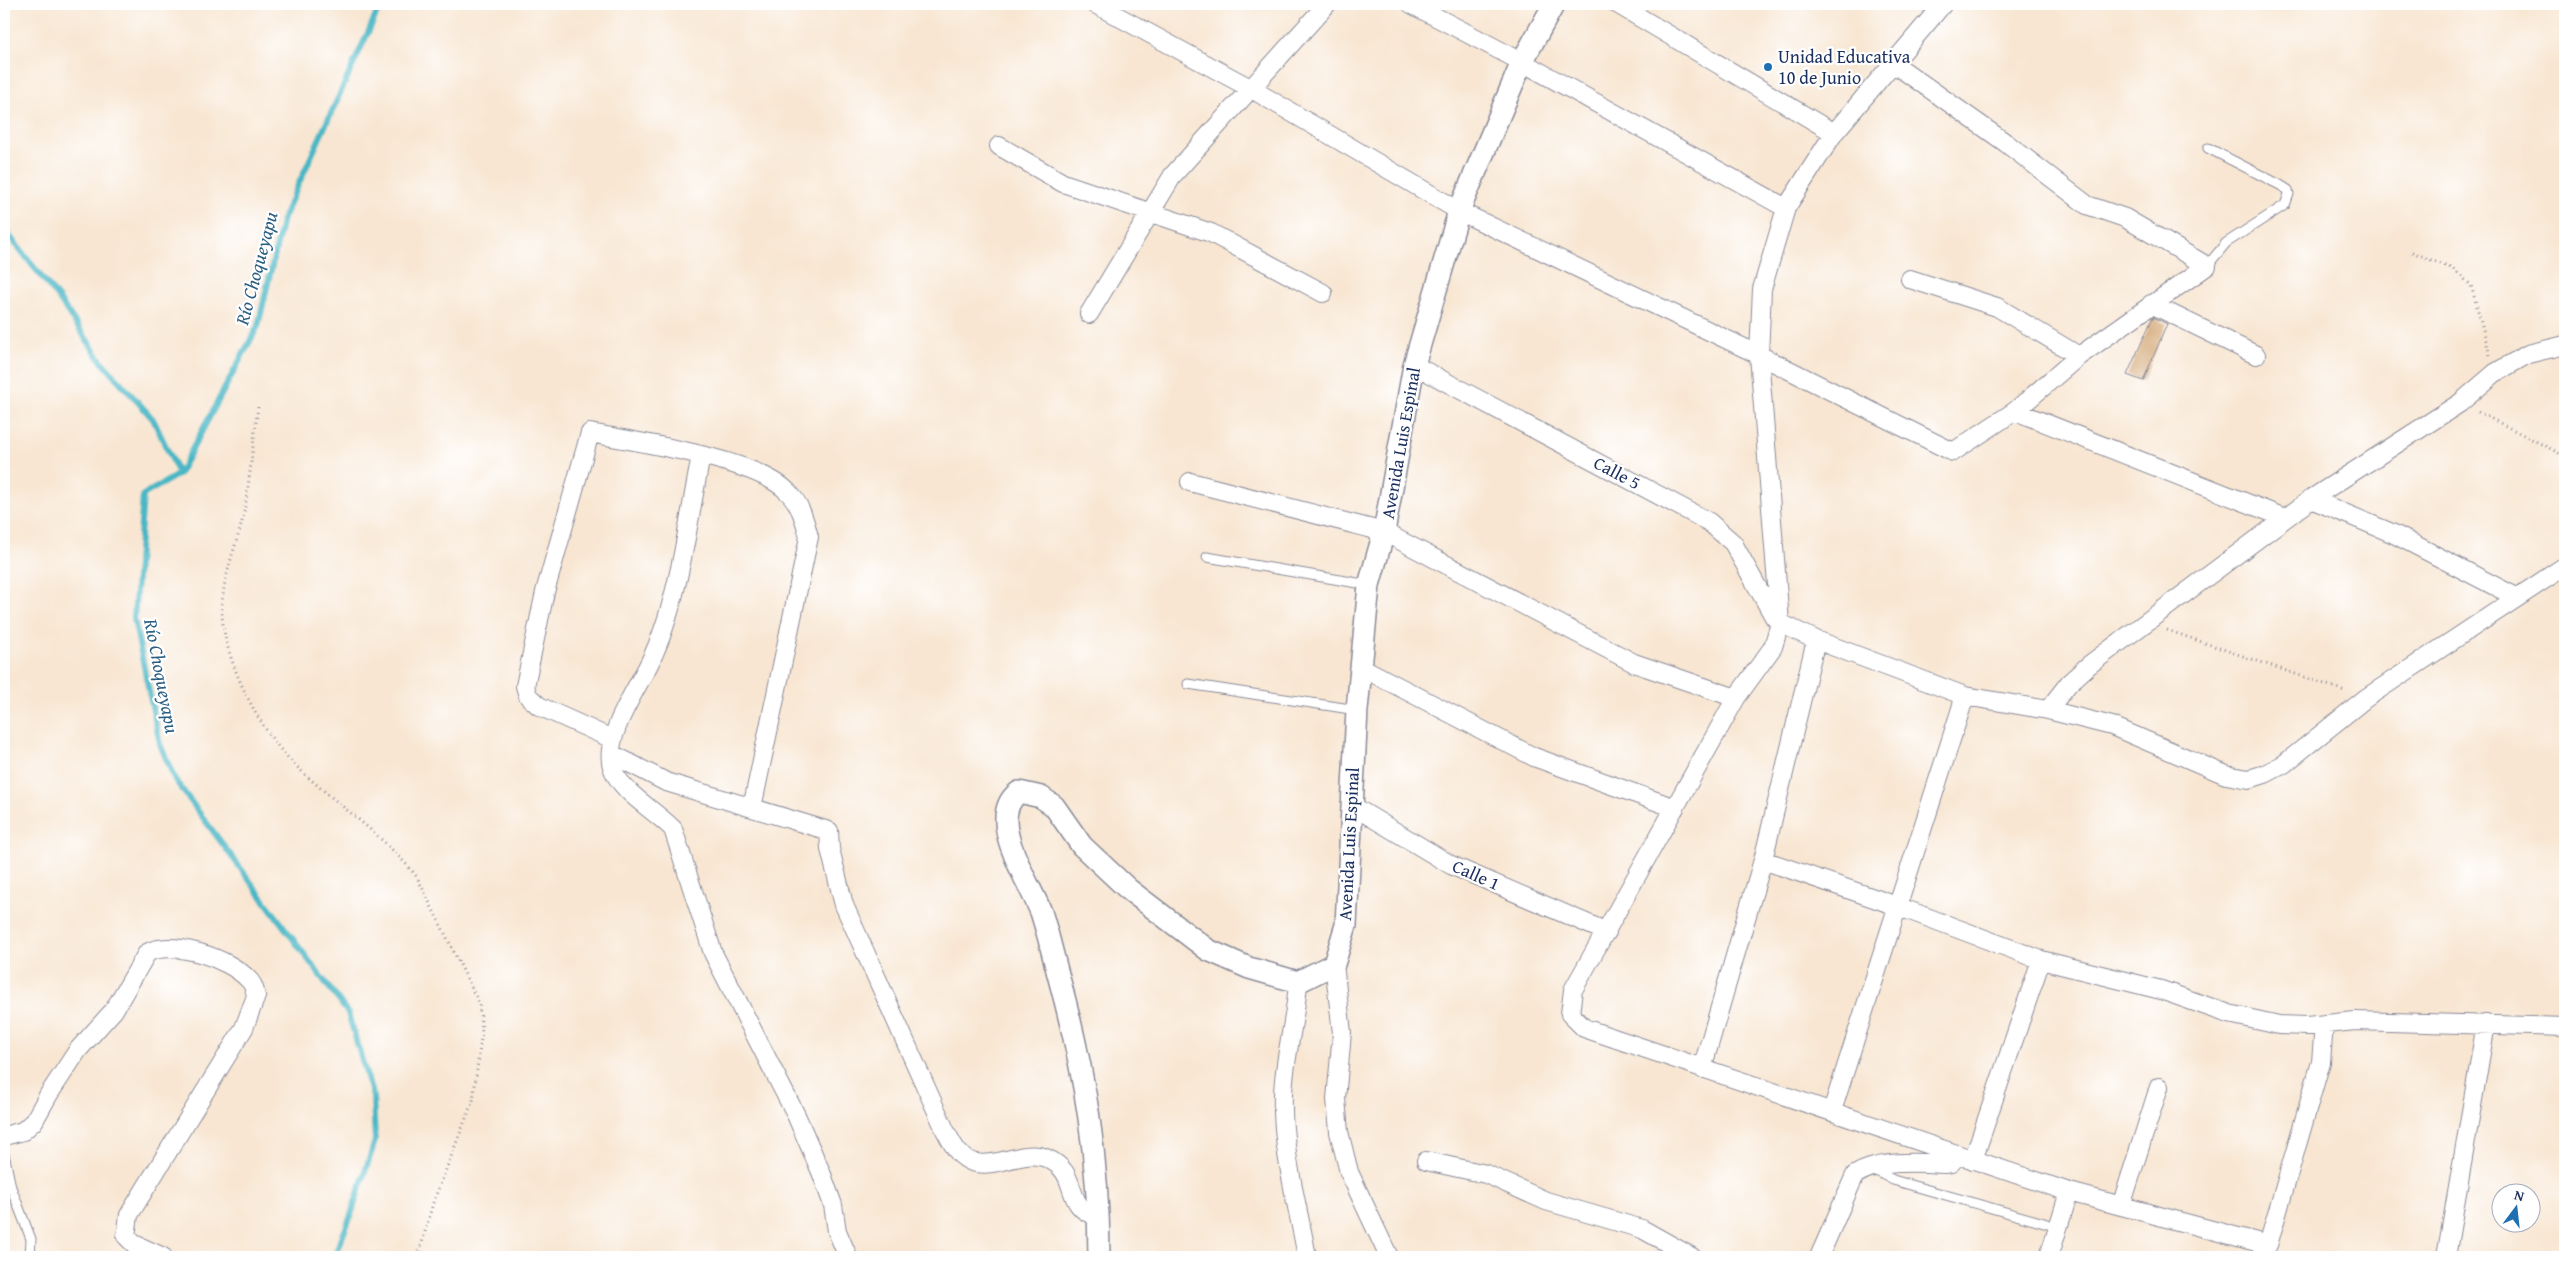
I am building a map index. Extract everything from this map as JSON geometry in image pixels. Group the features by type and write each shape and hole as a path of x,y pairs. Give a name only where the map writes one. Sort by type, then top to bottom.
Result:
{"street":[{"path":"1095,4 1250,88 1459,211 1759,355 1953,452 2015,411 2079,356 2207,266 2124,218 2087,205 2006,143 1894,63"},
{"path":"1089,314 1173,175 1327,4"},
{"path":"1412,4 1522,62 1786,208"},
{"name":"Avenida Luis Espinal","path":"1334,964 1346,925 1357,710 1369,585 1384,532 1414,365 1459,211 1522,62 1554,4"},
{"path":"1617,4 1834,133"},
{"path":"1943,4 1834,133 1786,208 1762,289 1759,355 1780,622 1773,647 1736,698 1573,990 1570,1014 1584,1028 1832,1111 1965,1158 2069,1192 2268,1245 2321,1062 2324,1024"},
{"path":"999,146 1063,183 1211,233 1323,293"},
{"path":"1910,279 1996,307 2079,356"},
{"path":"2151,304 2256,355"},
{"path":"2048,710 2069,683 2145,622 2311,499 2460,403 2495,373 2528,354 2565,345"},
{"name":"Calle 5","path":"1414,365 1708,522 1734,542 1767,606 1780,622"},
{"path":"2015,411 2285,518"},
{"path":"752,808 809,537 804,517 789,492 760,473 701,456 590,433 545,592 525,686 528,696 539,706 612,746 666,782 752,808 829,831 830,849 844,905 946,1132 960,1155 971,1162 984,1164 1033,1155 1047,1159 1067,1174 1078,1205 1086,1212 1099,1217"},
{"path":"701,456 677,577 664,625 651,660 612,746 612,767 624,786 634,797 659,814 672,829 713,953 796,1115 821,1172 833,1205 837,1231 848,1257"},
{"path":"1190,482 1384,532 1634,663 1736,698"},
{"path":"2311,499 2394,534 2516,597"},
{"path":"1780,622 1816,640 1965,696 2048,710 2112,726 2226,775 2250,778 2265,774 2284,764 2366,698 2565,566"},
{"path":"1702,1069 1763,860 1816,640"},
{"path":"1361,667 1534,757 1675,808"},
{"path":"1832,1111 1965,696"},
{"path":"1099,1257 1099,1217 1090,1110 1069,1013 1041,913 1006,837 1006,810 1012,798 1019,792 1041,796 1054,806 1082,846 1128,889 1208,950 1249,968 1298,982 1334,964 1342,1033 1336,1099 1339,1132 1349,1172 1389,1257"},
{"name":"Calle 1","path":"1351,805 1451,865 1607,932"},
{"path":"1763,860 1897,906 2041,960 2161,990 2229,1014 2279,1025 2355,1021 2565,1027"},
{"path":"4,1136 23,1130 34,1121 78,1050 114,1010 147,953 156,947 173,947 197,952 223,963 248,978 256,996 244,1028 133,1206 126,1231 132,1251 163,1257"},
{"path":"1820,1257 1852,1180 1862,1170 1912,1163 1944,1164 1965,1158 2041,960"},
{"path":"1298,982 1297,1006 1284,1075 1283,1104 1284,1128 1307,1257"},
{"path":"2446,1257 2486,1024"},
{"path":"2121,1206 2159,1087"},
{"path":"1426,1161 1486,1174 1546,1201 1642,1229 1692,1257"},
{"path":"2049,1257 2069,1192"}],"lane":[{"path":"2207,266 2226,243 2285,205 2289,194 2288,190 2280,185 2208,148"},
{"path":"1207,557 1369,585"},
{"path":"1188,684 1357,710"},
{"path":"4,1154 11,1187 31,1239 30,1257"},
{"path":"1871,1168 1886,1177 2058,1227"}],"path":[{"path":"2412,252 2453,269 2471,285 2495,373"},
{"path":"2460,403 2565,456"},
{"path":"258,408 244,513 222,595 222,622 237,671 268,731 293,764 352,812 402,859 417,877 480,1003 482,1031 473,1100 433,1203 418,1257"},
{"path":"2145,622 2366,698"}],"building":[{"path":"2153,317 2167,324 2143,381 2127,375"}],"waterway":[{"name":"Río Choqueyapu","path":"334,1257 350,1218 375,1141 373,1097 348,1013 175,780 160,744 134,619 143,495 179,474 258,326 283,218 381,4"},
{"path":"4,229 59,299 102,362 153,419 179,474"}],"place":[{"name":"Unidad Educativa 10 de Junio","path":"1768,67"}]}
